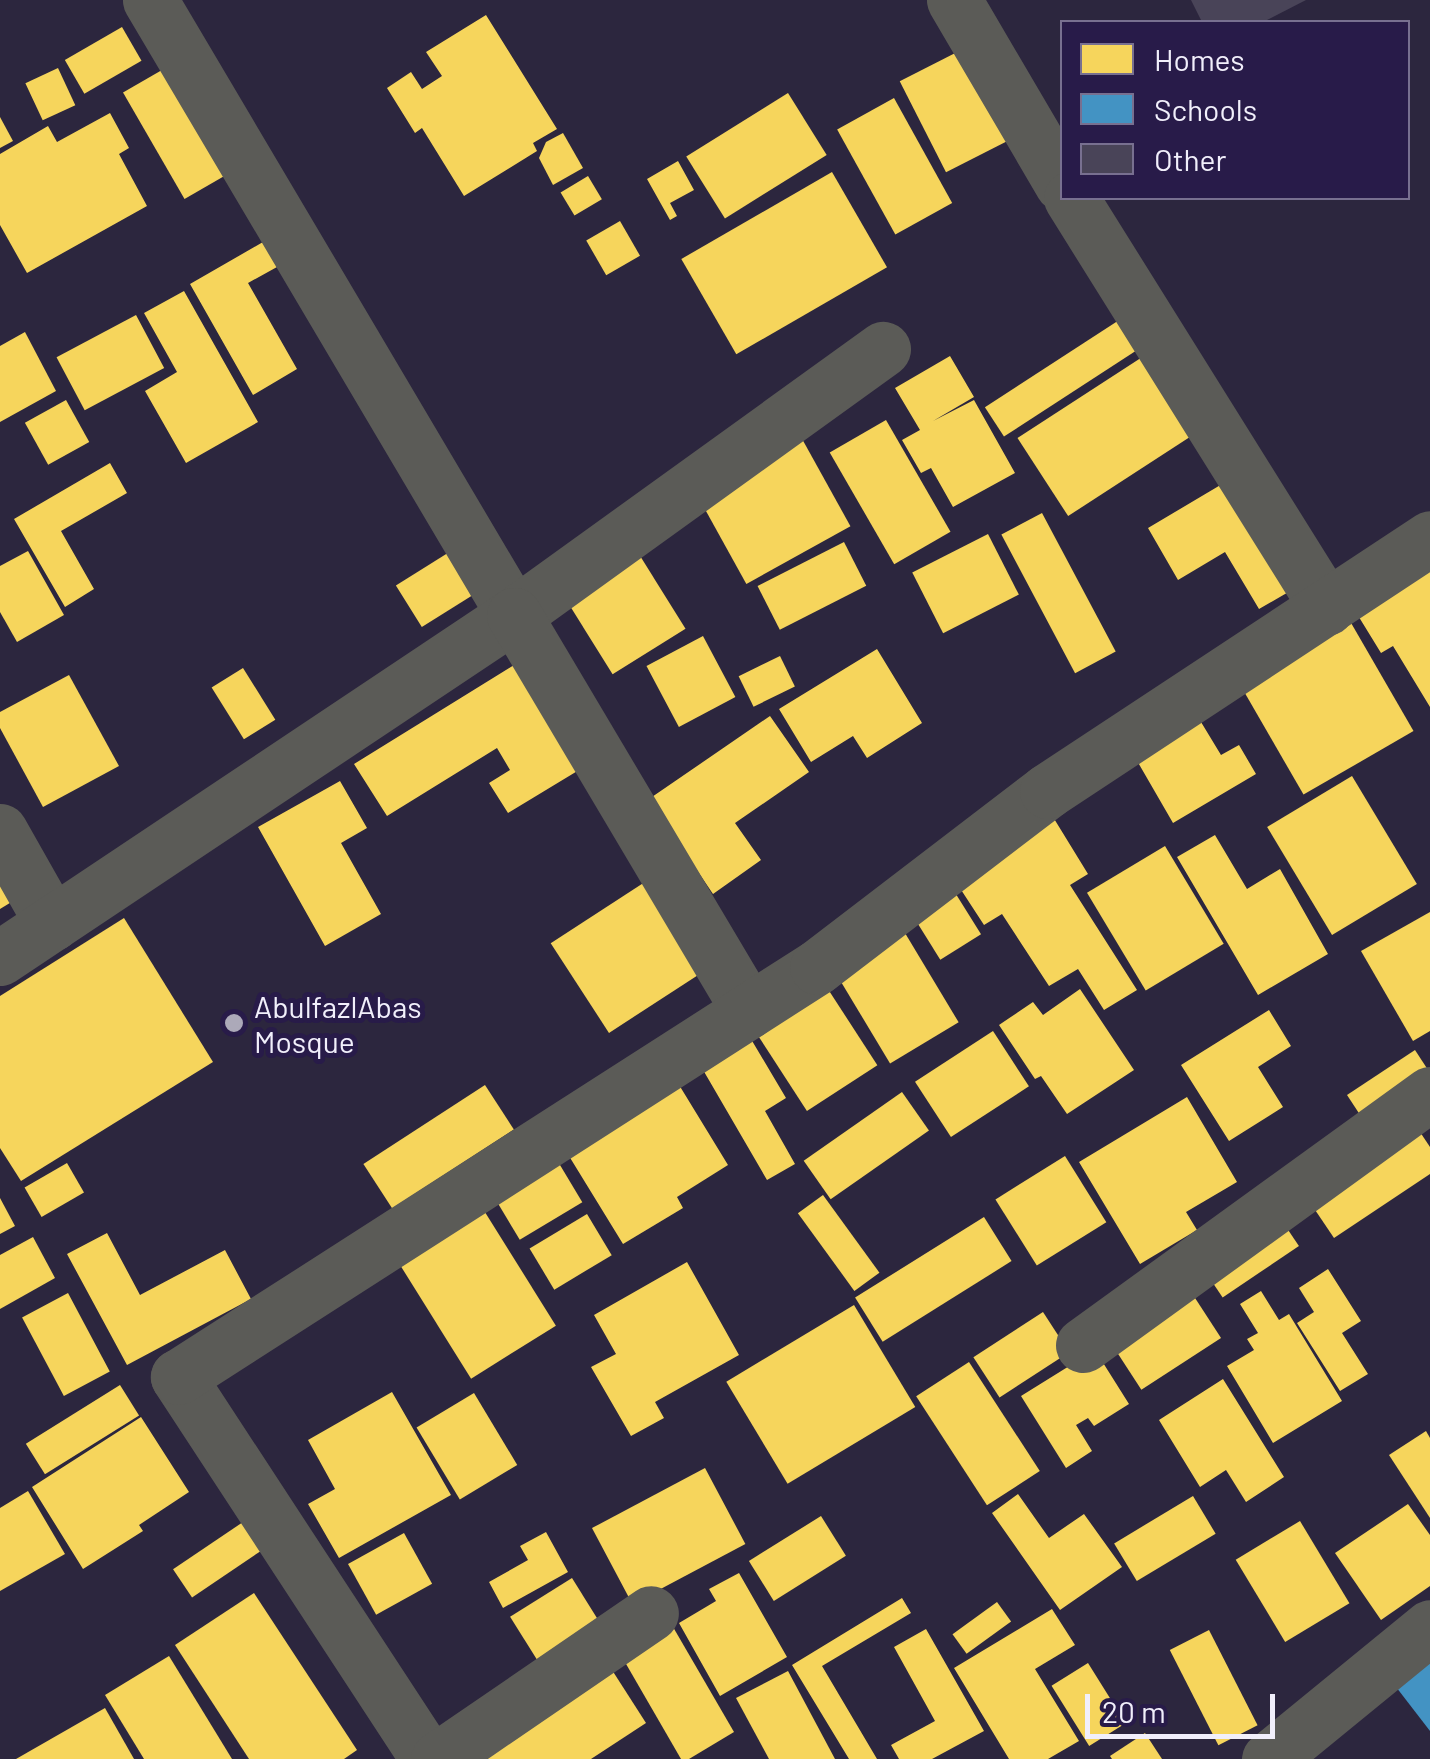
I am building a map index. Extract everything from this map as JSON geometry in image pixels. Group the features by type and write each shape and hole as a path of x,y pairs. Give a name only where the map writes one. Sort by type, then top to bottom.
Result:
{"street":[{"path":"150,0 749,1011"},
{"path":"954,0 1060,181"},
{"path":"1072,200 1327,607"},
{"path":"0,958 514,615 883,348"},
{"path":"428,1759 178,1377 817,967 1048,791 1430,538"},
{"path":"0,830 52,923"},
{"path":"1083,1345 1430,1094"},
{"path":"438,1759 650,1613"},
{"path":"1269,1759 1430,1628"}],"building: Homes":[{"path":"486,15 557,129 533,143 537,151 464,196 422,128 415,133 387,88 411,72 422,89 442,76 426,52"},
{"path":"122,27 142,61 84,94 65,60"},
{"path":"971,45 1017,136 946,172 900,81"},
{"path":"58,68 75,105 43,120 25,83"},
{"path":"162,70 224,177 185,199 123,92"},
{"path":"788,93 827,155 725,218 686,157"},
{"path":"894,98 952,203 895,234 837,130"},
{"path":"110,113 129,148 119,154 147,206 27,273 0,225 0,154 48,126 57,142"},
{"path":"0,117 13,141 0,148"},
{"path":"563,133 583,168 553,185 539,158 546,142"},
{"path":"678,161 694,190 670,203 677,216 670,220 647,179"},
{"path":"832,172 887,267 736,354 681,259"},
{"path":"588,176 602,199 574,216 561,192"},
{"path":"620,221 640,256 606,275 586,240"},
{"path":"263,242 277,267 248,283 297,369 253,395 190,284"},
{"path":"184,291 258,422 186,463 145,391 177,372 144,313"},
{"path":"1130,313 1149,342 1004,437 985,407"},
{"path":"136,315 164,368 85,410 57,357"},
{"path":"25,332 56,391 0,422 0,346"},
{"path":"1150,352 1201,430 1068,516 1017,438"},
{"path":"950,356 974,397 933,421 974,400 1015,473 953,507 931,468 921,473 902,440 920,430 895,388"},
{"path":"66,400 89,442 48,465 25,423"},
{"path":"886,420 950,532 894,564 830,452"},
{"path":"801,437 850,526 746,584 697,495"},
{"path":"110,463 127,493 61,531 94,589 65,607 14,519"},
{"path":"1239,474 1304,583 1259,609 1225,552 1178,580 1148,528"},
{"path":"1042,513 1116,652 1075,673 1001,535"},
{"path":"988,534 1019,595 943,633 912,573"},
{"path":"844,542 866,586 780,630 758,586"},
{"path":"632,543 686,629 613,674 559,589"},
{"path":"28,551 64,615 17,642 0,612 0,566"},
{"path":"451,551 477,593 422,627 396,585"},
{"path":"1430,561 1430,707 1393,646 1381,653 1354,609"},
{"path":"1343,609 1414,731 1304,795 1233,672"},
{"path":"703,636 735,697 679,727 646,666"},
{"path":"877,649 922,723 867,758 853,736 811,762 779,709"},
{"path":"780,656 795,687 754,707 739,676"},
{"path":"519,662 584,767 508,813 489,783 510,770 497,748 387,816 354,764"},
{"path":"243,668 275,720 244,739 212,688"},
{"path":"69,675 119,766 43,807 0,728 0,712"},
{"path":"770,716 809,772 735,823 761,860 713,894 649,799"},
{"path":"1201,722 1221,755 1239,745 1256,774 1173,823 1136,759"},
{"path":"1352,776 1417,884 1332,935 1267,827"},
{"path":"340,781 367,828 341,843 381,914 325,946 258,827"},
{"path":"1053,817 1088,874 1070,885 1137,990 1104,1010 1078,969 1049,986 1002,914 984,925 954,879"},
{"path":"1215,835 1247,889 1280,869 1328,954 1258,995 1177,857"},
{"path":"1165,846 1224,944 1146,991 1087,893"},
{"path":"0,870 18,898 0,909"},
{"path":"648,880 706,970 609,1033 551,943"},
{"path":"954,891 981,934 940,960 913,916"},
{"path":"1430,912 1430,1031 1413,1041 1361,951"},
{"path":"124,918 213,1062 21,1181 0,1148 0,996"},
{"path":"902,928 959,1022 890,1063 833,969"},
{"path":"824,983 877,1065 807,1111 754,1029"},
{"path":"1080,989 1134,1070 1067,1114 1041,1076 1035,1079 999,1025 1033,1002 1043,1015"},
{"path":"1269,1010 1291,1046 1258,1067 1283,1107 1229,1141 1181,1065"},
{"path":"993,1031 1029,1086 951,1137 915,1082"},
{"path":"748,1034 786,1098 765,1111 795,1164 767,1180 699,1063"},
{"path":"1415,1050 1430,1073 1368,1127 1347,1095"},
{"path":"673,1075 728,1165 677,1197 683,1208 623,1244 561,1143"},
{"path":"485,1085 514,1129 392,1208 363,1164"},
{"path":"902,1092 929,1131 831,1199 804,1161"},
{"path":"1187,1097 1237,1182 1186,1212 1197,1230 1140,1264 1079,1162"},
{"path":"1414,1123 1430,1147 1430,1174 1334,1238 1305,1195"},
{"path":"554,1155 582,1202 520,1240 491,1193"},
{"path":"1065,1156 1106,1222 1037,1266 995,1199"},
{"path":"67,1163 84,1192 42,1217 25,1188"},
{"path":"823,1195 879,1273 854,1291 798,1213"},
{"path":"0,1198 15,1226 0,1234"},
{"path":"478,1201 556,1326 471,1379 393,1254"},
{"path":"1276,1212 1299,1246 1223,1297 1200,1263"},
{"path":"587,1214 612,1255 554,1290 530,1249"},
{"path":"984,1217 1012,1261 883,1342 855,1298"},
{"path":"107,1233 140,1295 225,1250 251,1299 127,1365 67,1254"},
{"path":"33,1237 55,1278 0,1309 0,1255"},
{"path":"687,1262 739,1355 655,1402 664,1418 631,1436 591,1367 616,1354 594,1315"},
{"path":"1328,1269 1361,1321 1342,1333 1368,1374 1340,1391 1297,1323 1314,1312 1299,1288"},
{"path":"1184,1281 1221,1338 1141,1390 1104,1333"},
{"path":"1261,1291 1279,1320 1289,1314 1342,1401 1273,1443 1227,1366 1254,1350 1247,1339 1258,1333 1240,1304"},
{"path":"68,1293 110,1372 64,1396 22,1317"},
{"path":"854,1305 915,1407 788,1484 726,1382"},
{"path":"1043,1312 1069,1352 1000,1397 973,1357"},
{"path":"1095,1350 1129,1404 1094,1426 1088,1418 1076,1425 1092,1451 1066,1468 1021,1396"},
{"path":"969,1362 1040,1471 987,1505 916,1396"},
{"path":"1223,1379 1284,1477 1246,1502 1226,1470 1200,1487 1159,1420"},
{"path":"120,1385 139,1416 45,1474 26,1444"},
{"path":"392,1392 451,1495 339,1558 308,1504 335,1489 308,1440"},
{"path":"474,1393 517,1465 460,1500 417,1428"},
{"path":"141,1417 189,1492 139,1525 143,1531 83,1569 32,1487"},
{"path":"1426,1431 1430,1438 1430,1518 1389,1455"},
{"path":"705,1468 745,1544 632,1604 592,1528"},
{"path":"28,1491 65,1554 0,1591 0,1508"},
{"path":"1018,1494 1049,1538 1084,1514 1122,1567 1060,1610 992,1513"},
{"path":"1193,1496 1216,1534 1137,1581 1114,1543"},
{"path":"1408,1504 1430,1535 1430,1586 1381,1620 1335,1553"},
{"path":"821,1516 846,1556 774,1601 749,1561"},
{"path":"246,1520 265,1548 192,1597 173,1569"},
{"path":"1300,1521 1349,1603 1285,1642 1236,1560"},
{"path":"546,1532 568,1572 503,1608 489,1582 528,1560 520,1546"},
{"path":"404,1533 432,1584 376,1615 348,1564"},
{"path":"739,1573 787,1657 720,1696 679,1623 716,1601 709,1589"},
{"path":"572,1578 604,1629 542,1668 510,1617"},
{"path":"254,1593 357,1750 344,1759 249,1759 175,1645"},
{"path":"902,1598 911,1613 822,1666 877,1759 849,1759 792,1665"},
{"path":"997,1602 1011,1621 967,1654 953,1634"},
{"path":"1052,1609 1075,1645 1035,1669 1079,1741 1048,1759 1009,1759 954,1668"},
{"path":"673,1627 734,1732 689,1759 681,1759 622,1657"},
{"path":"926,1629 984,1731 932,1759 899,1759 891,1745 935,1721 894,1647"},
{"path":"1209,1630 1258,1725 1218,1745 1170,1650"},
{"path":"169,1656 232,1759 144,1759 105,1695"},
{"path":"1088,1663 1126,1723 1089,1746 1052,1686"},
{"path":"612,1670 646,1723 591,1759 488,1759 484,1752"},
{"path":"788,1671 835,1759 769,1759 736,1698"},
{"path":"105,1708 134,1759 16,1759"},
{"path":"1145,1733 1162,1759 1112,1759 1110,1756"}],"building: Schools":[{"path":"1430,1654 1430,1731 1393,1683"}],"building: Other":[{"path":"1191,0 1306,0 1267,20 1201,20"}],"place":[{"name":"AbulfazlAbas Mosque","path":"234,1023"}]}
